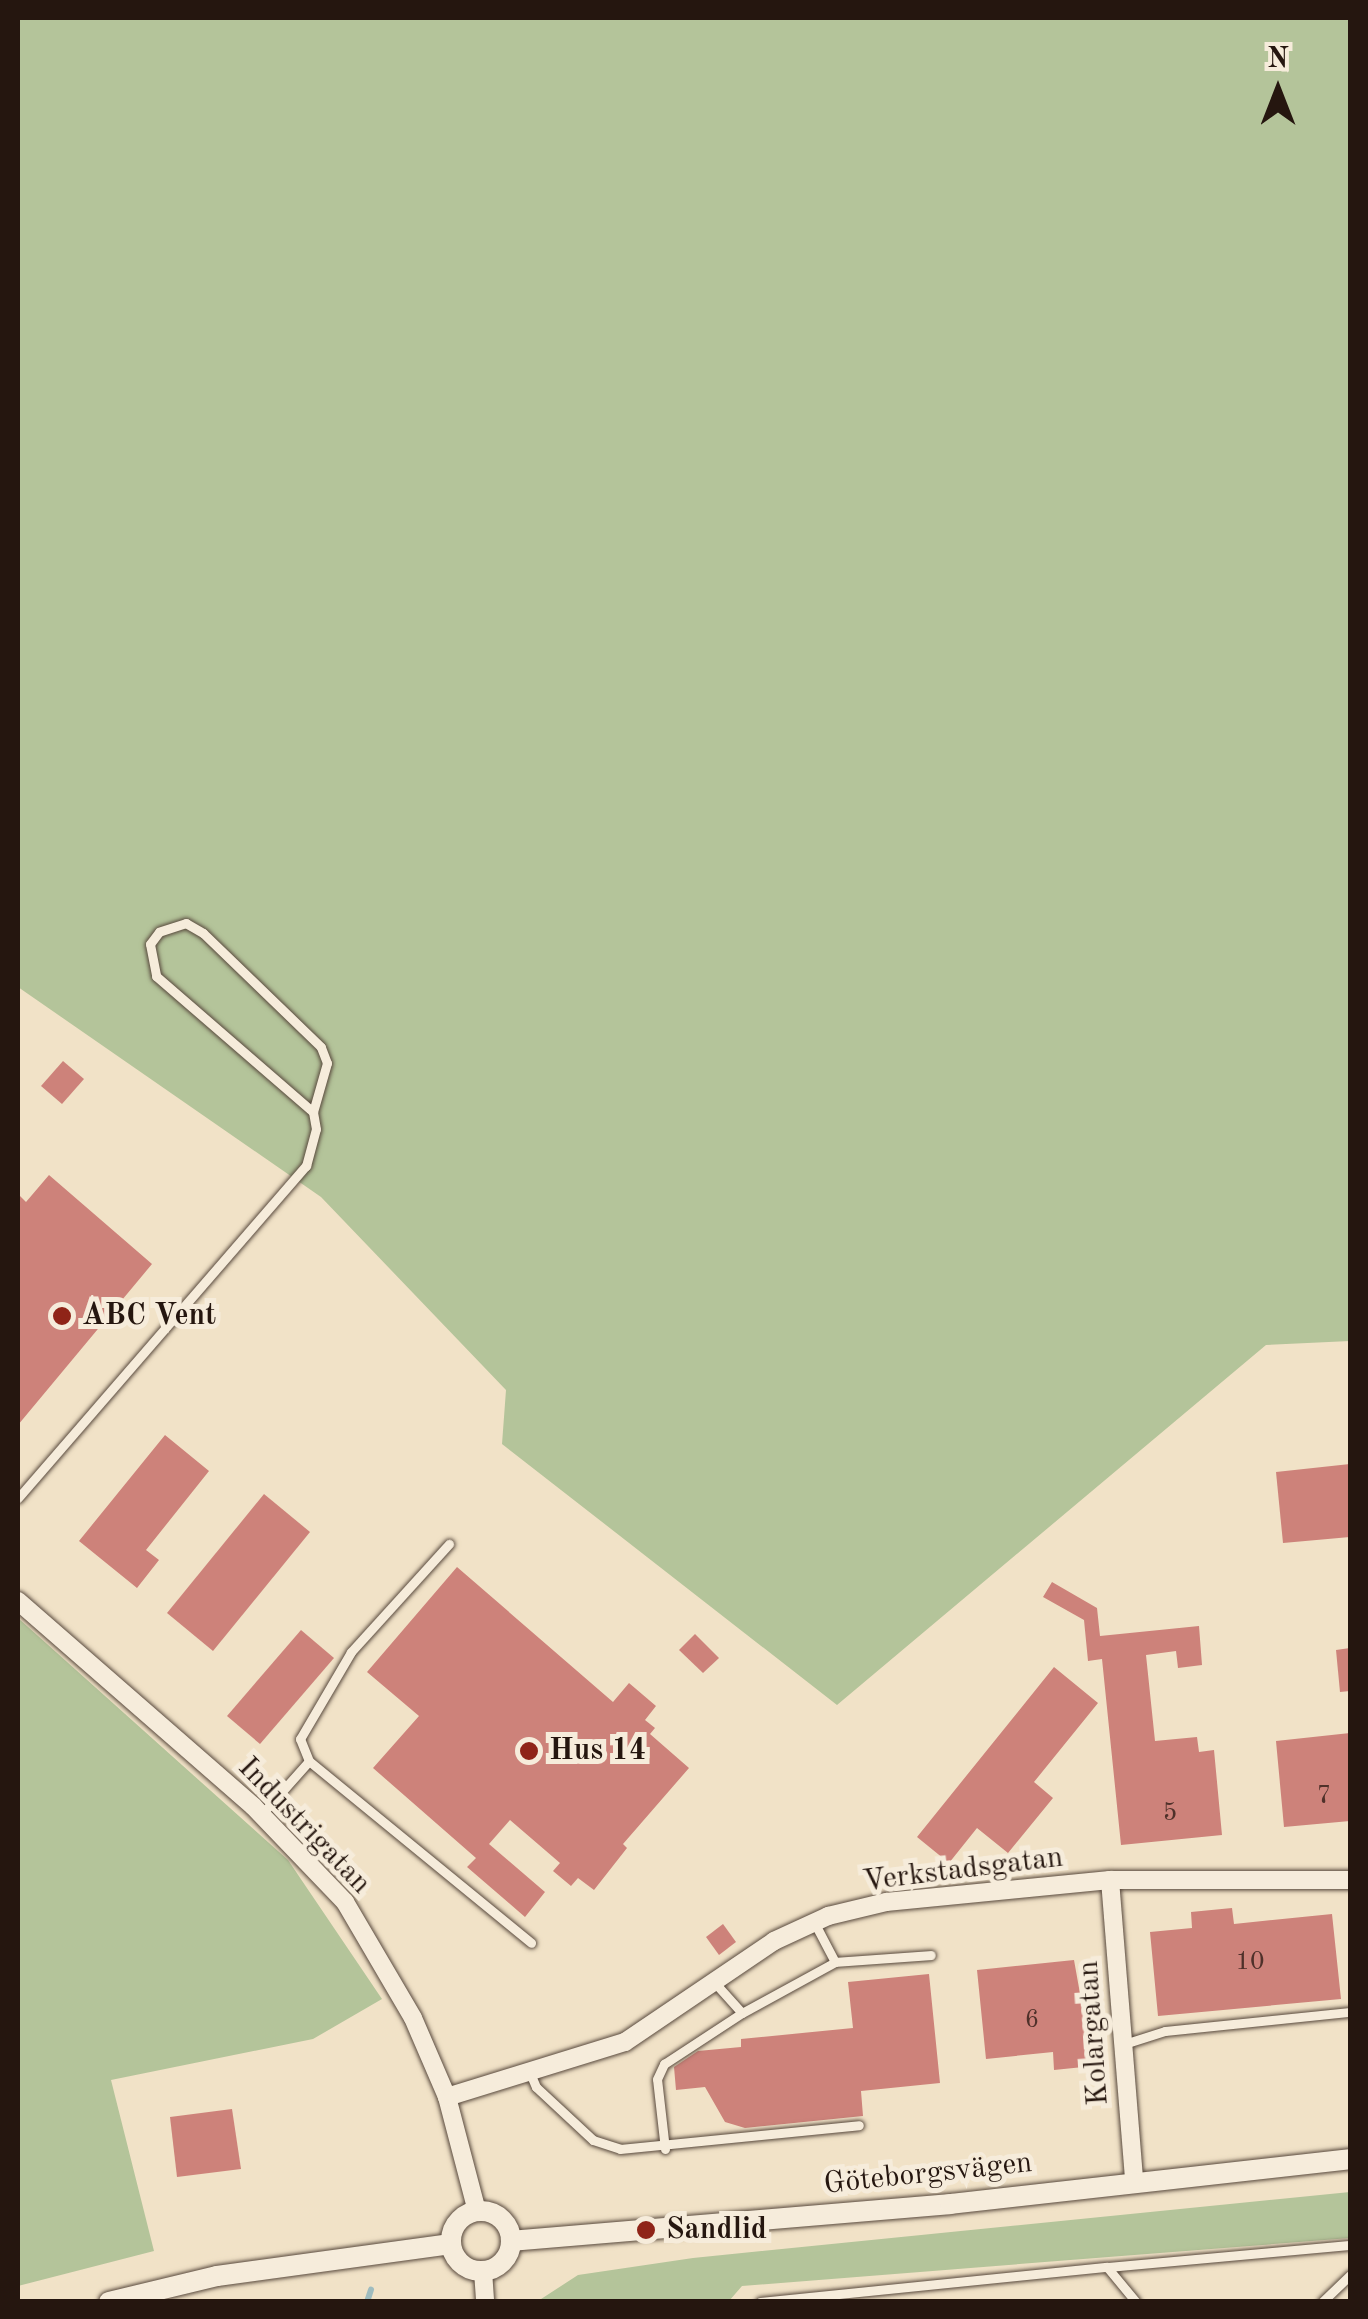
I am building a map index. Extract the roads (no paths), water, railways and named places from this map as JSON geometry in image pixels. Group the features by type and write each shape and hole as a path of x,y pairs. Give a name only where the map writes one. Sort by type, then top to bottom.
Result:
{"street":[{"name":"Industrigatan","path":"18,1601 261,1815 345,1902 387,1965 447,2098 477,2211"},
{"name":"Verkstadsgatan","path":"447,2098 624,2042 814,1922 886,1902 1110,1880 1350,1880"},
{"name":"Kolargatan","path":"1110,1880 1134,2181"},
{"name":"Göteborgsvägen","path":"511,2240 950,2204 1350,2159"},
{"path":"477,2211 500,2218 511,2240 503,2261 483,2271 461,2264 450,2244 457,2222 477,2211"},
{"path":"109,2302 217,2276 450,2244"},
{"path":"483,2271 485,2302"}],"lane":[{"path":"18,1498 306,1166 316,1129 312,1112 327,1063 321,1047 203,933 186,923 159,932 150,944 156,976 312,1112"},
{"path":"449,1544 352,1652 300,1739 309,1761 531,1942"},
{"path":"261,1815 309,1761"},
{"path":"814,1922 835,1962"},
{"path":"665,2149 658,2079 664,2064 742,2013 835,1962 931,1956"},
{"path":"714,1983 742,2013"},
{"path":"1121,2045 1165,2031 1350,2012"},
{"path":"530,2073 536,2087 593,2140 620,2149 665,2149 859,2125"},
{"path":"760,2302 1350,2245"},
{"path":"1106,2267 1136,2302"},
{"path":"1322,2302 1350,2276"}],"waterway":[{"path":"367,2302 371,2290"}],"place":[{"name":"ABC Vent","path":"62,1316"},
{"name":"Hus 14","path":"529,1751"},
{"name":"Sandlid","path":"646,2230"}]}
